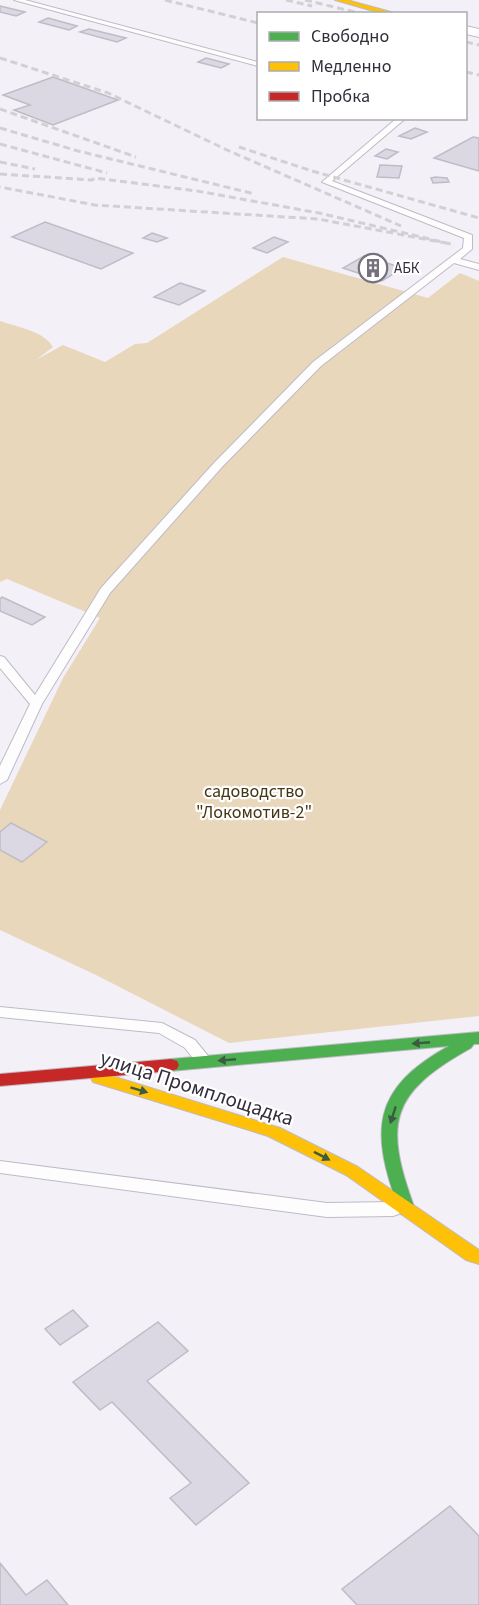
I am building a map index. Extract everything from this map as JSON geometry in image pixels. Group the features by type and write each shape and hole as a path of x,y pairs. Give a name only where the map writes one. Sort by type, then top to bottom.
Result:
{"street":[{"path":"338,0 387,12"},
{"path":"0,1080 479,1038"},
{"path":"407,1209 394,1177 387,1134 401,1090 434,1058 479,1038"},
{"name":"улица Промплощадка","path":"83,1073 274,1132 352,1171 477,1257"}],"lane":[{"path":"17,0 257,64"},
{"path":"0,780 36,704 105,591 218,465 317,364 467,249 469,237 326,182 400,120"},
{"path":"453,260 479,267"},
{"path":"0,660 36,704"},
{"path":"0,1012 162,1028 190,1044 205,1062"},
{"path":"0,1167 327,1210 407,1209"}],"green space":[{"name":"садоводство \"Локомотив-2\"","path":"283,257 428,298 460,273 479,281 479,1016 229,1043 96,975 0,930 0,810 63,678 100,618 7,579 0,582 0,321 30,330 49,342 53,347 36,360 63,345 105,362 135,344 147,343"}],"building":[{"path":"0,6 25,12 16,16 0,12"},
{"path":"48,18 77,26 69,30 39,22"},
{"path":"89,29 126,38 117,42 80,32"},
{"path":"206,58 229,64 221,68 198,62"},
{"path":"53,77 118,100 53,125 14,110 30,105 3,95"},
{"path":"415,128 427,132 411,139 399,136"},
{"path":"473,137 479,138 479,171 434,158"},
{"path":"386,149 398,152 387,159 375,156"},
{"path":"380,165 402,166 399,178 377,177"},
{"path":"431,178 447,178 449,182 433,183"},
{"path":"45,222 133,253 101,269 12,237"},
{"path":"152,233 167,238 157,242 143,238"},
{"path":"274,237 288,242 267,253 253,248"},
{"name":"АБК","path":"364,256 403,268 382,281 343,268"},
{"path":"180,283 205,291 179,305 154,297"},
{"path":"2,597 45,617 32,625 0,611"},
{"path":"11,823 47,842 22,862 0,850 0,832"},
{"path":"73,1310 88,1326 60,1345 45,1329"},
{"path":"158,1322 188,1351 147,1381 249,1483 196,1525 170,1498 191,1483 112,1402 100,1410 73,1382"},
{"path":"450,1506 479,1536 479,1605 357,1605 342,1589"},
{"path":"0,1563 26,1595 47,1580 68,1605 0,1605"}],"railway":[{"path":"165,0 257,23"},
{"path":"286,0 312,6"},
{"path":"305,0 355,12"},
{"path":"467,42 479,45"},
{"path":"0,58 108,93 227,150 401,226"},
{"path":"467,72 479,75"},
{"path":"0,109 136,157"},
{"path":"0,128 78,151 255,194"},
{"path":"0,144 107,173"},
{"path":"239,147 312,171 479,218"},
{"path":"0,162 35,169"},
{"path":"0,174 92,180 95,178 197,191 319,213 451,244 318,219 95,205 0,187"}],"traffic: fast":[{"path":"171,1065 479,1038"},
{"path":"407,1209 396,1180 390,1154 388,1131 392,1111 401,1092 416,1075 438,1059 466,1044"}],"traffic: slow":[{"path":"338,0 387,12"},
{"path":"99,1078 274,1132 352,1171 472,1255 479,1257"}],"traffic: jam":[{"path":"0,1080 171,1065"}],"place":[{"name":"АБК","path":"373,268"}]}
